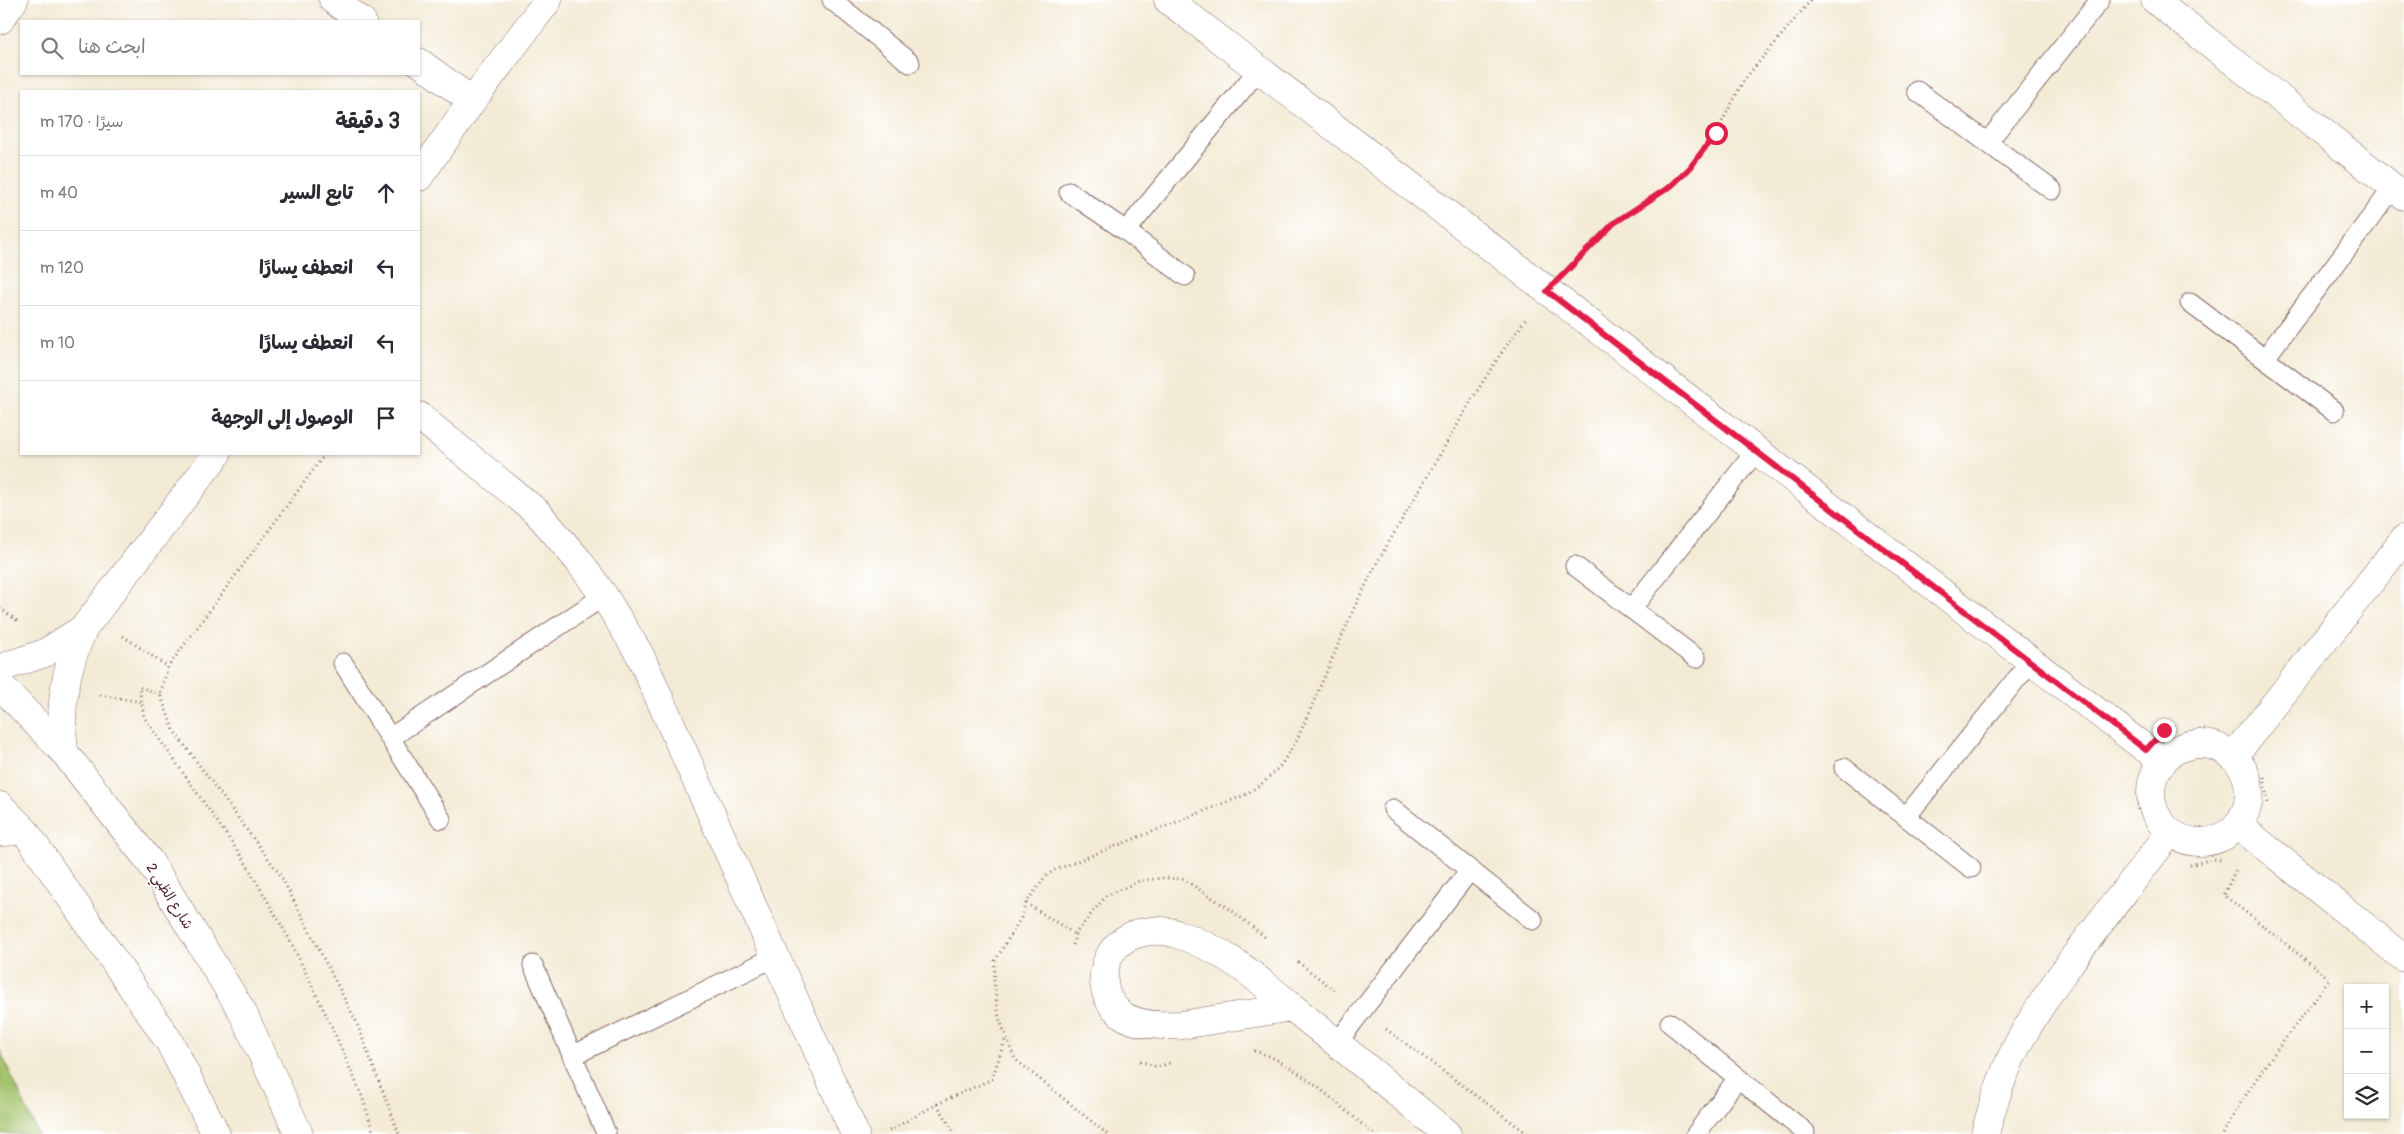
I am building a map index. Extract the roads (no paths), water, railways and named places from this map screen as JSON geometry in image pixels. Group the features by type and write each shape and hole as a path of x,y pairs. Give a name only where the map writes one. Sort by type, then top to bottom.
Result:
{"street":[{"path":"0,20 14,0"},
{"path":"333,0 361,20"},
{"path":"420,176 472,101 548,0"},
{"path":"1168,0 2154,756 2172,754 2184,748 2197,745 2210,745 2222,750 2240,748 2404,538"},
{"path":"2156,0 2399,192"},
{"path":"420,63 472,101"},
{"path":"420,417 537,512 578,560 604,596 640,655 855,1134"},
{"path":"64,752 62,701 73,652 84,628 216,455"},
{"path":"0,668 46,653 84,628"},
{"name":"شارع الظبي 2","path":"0,685 64,752 150,862 237,1002 299,1134"},
{"path":"2240,748 2243,769 2248,782 2247,832"},
{"path":"1985,1134 2002,1082 2018,1043 2048,994 2164,839 2161,822 2151,799 2155,774 2154,756"},
{"path":"0,806 12,831 169,1041 216,1134"},
{"path":"2164,839 2205,842 2226,835 2247,832 2404,958"},
{"path":"1292,1006 1182,1025 1166,1026 1142,1023 1120,1014 1111,1003 1106,989 1104,974 1108,955 1114,947 1129,937 1148,932 1163,931 1177,934 1241,965 1292,1006 1447,1134"}],"lane":[{"path":"1987,144 2100,0"},
{"path":"841,3 910,63"},
{"path":"1126,231 1259,69"},
{"path":"1917,91 2052,190"},
{"path":"1069,192 1126,231 1184,276"},
{"path":"2265,358 2399,192"},
{"path":"2190,303 2334,411"},
{"path":"1632,608 1756,451"},
{"path":"1575,566 1696,658"},
{"path":"390,738 604,596"},
{"path":"1906,817 2031,661"},
{"path":"343,663 440,819"},
{"path":"1844,768 1971,868"},
{"path":"1392,810 1533,920"},
{"path":"1337,1043 1470,870"},
{"path":"572,1056 775,957"},
{"path":"533,965 606,1134"},
{"path":"1670,1023 1805,1132"},
{"path":"1696,1134 1738,1078"}]}
